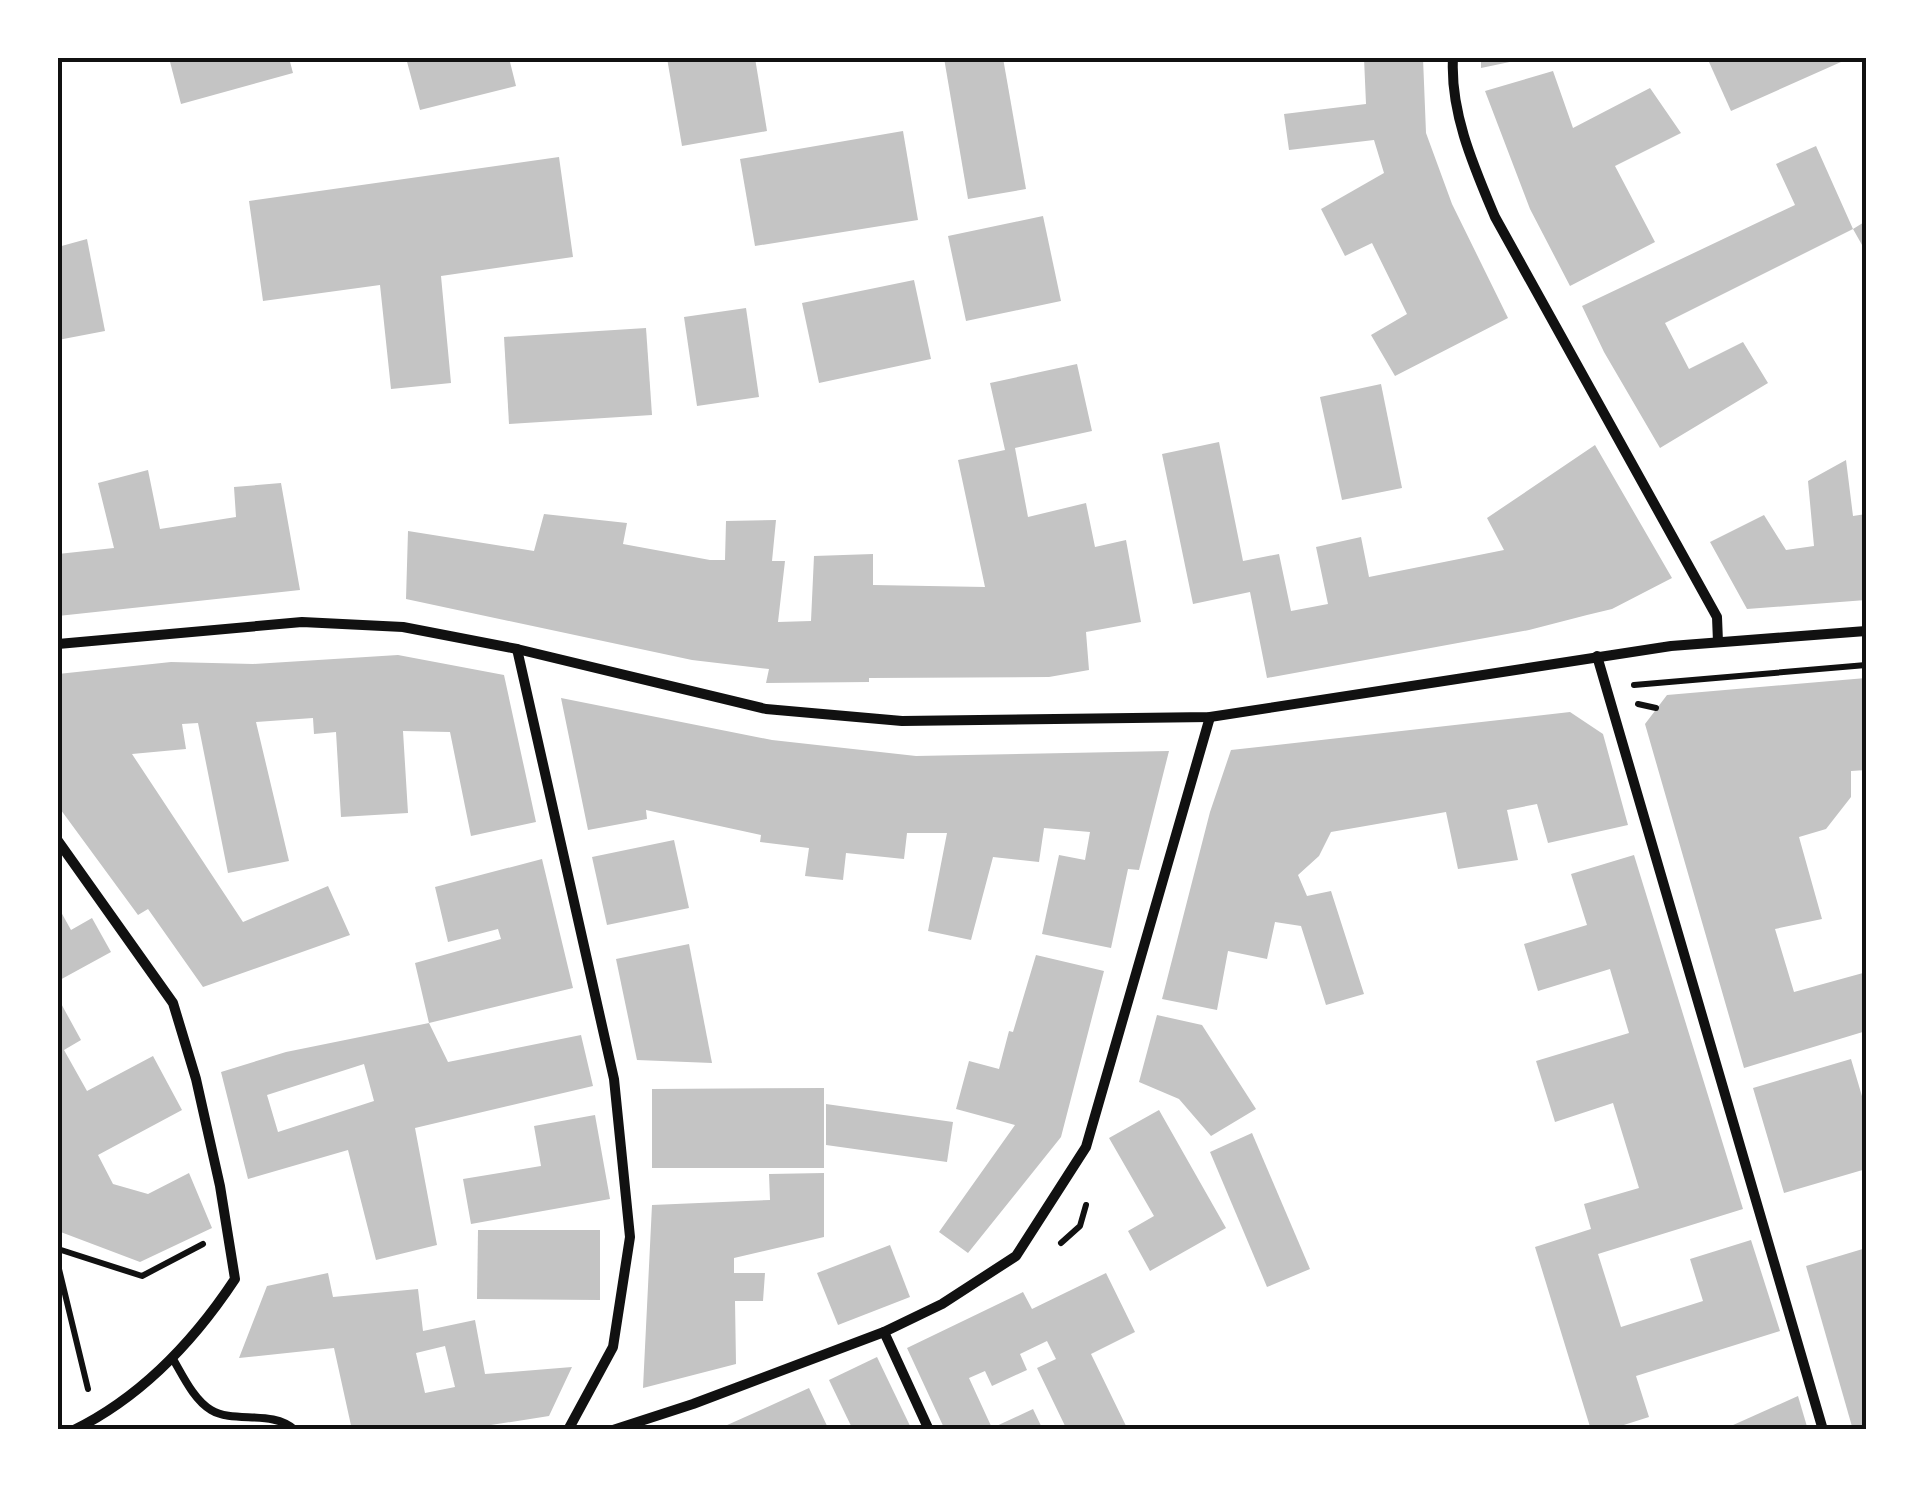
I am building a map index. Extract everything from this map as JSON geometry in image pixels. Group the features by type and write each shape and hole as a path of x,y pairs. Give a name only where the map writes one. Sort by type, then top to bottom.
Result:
{"street":[{"path":"1452,58 1468,155 1495,218 1717,617 1718,642"},
{"path":"58,644 302,622 403,626 517,649 766,710 902,721 1210,717 1597,656 1866,631"},
{"path":"517,649 614,1079 630,1236 613,1347 568,1430"},
{"path":"1597,656 1823,1430"},
{"path":"613,1430 884,1332 942,1304 1016,1256 1086,1147 1210,717"},
{"path":"58,841 173,1003 196,1078 235,1279 173,1359 95,1419 74,1430"},
{"path":"884,1332 930,1430"}],"lane":[{"path":"173,1359 213,1412 285,1421 294,1430"}],"path":[{"path":"1652,684 1866,664"},
{"path":"1637,704 1656,708"},
{"path":"1055,1249 1080,1226 1091,1188"},
{"path":"58,1249 142,1276 204,1243"},
{"path":"58,1265 95,1419"}],"building":[{"path":"169,58 289,58 293,73 181,104"},
{"path":"406,58 509,58 516,86 420,110"},
{"path":"667,58 755,58 767,131 682,146"},
{"path":"944,58 1003,58 1026,189 968,199"},
{"path":"1364,58 1423,58 1426,133 1452,204 1508,318 1395,376 1371,335 1407,314 1372,243 1345,256 1321,209 1384,173 1374,140 1289,150 1284,114 1366,104"},
{"path":"1481,58 1524,58 1524,59 1481,68"},
{"path":"1719,58 1850,58 1731,111 1709,62"},
{"path":"1553,71 1573,128 1650,88 1681,133 1615,166 1655,242 1570,286 1530,209 1485,91"},
{"path":"903,131 918,220 755,246 740,159"},
{"path":"1816,146 1853,229 1665,323 1689,369 1743,342 1768,383 1660,448 1582,306 1795,205 1776,164"},
{"path":"559,157 573,257 441,276 451,383 391,389 380,285 263,301 249,201"},
{"path":"1043,216 1061,301 966,321 948,236"},
{"path":"1866,221 1866,252 1853,229"},
{"path":"87,239 105,331 58,340 58,247"},
{"path":"914,280 931,359 819,383 802,303"},
{"path":"746,308 759,397 697,406 684,317"},
{"path":"646,328 652,415 509,424 504,337"},
{"path":"1077,364 1092,431 1015,448 1028,517 1086,503 1095,547 1126,540 1141,622 1086,632 1089,670 1049,677 766,683 769,669 692,660 406,599 408,531 534,551 544,514 627,523 623,544 710,560 725,560 726,521 776,520 772,561 785,561 778,622 811,621 814,556 873,554 873,585 985,587 958,460 1005,450 990,383"},
{"path":"1381,384 1402,488 1342,500 1320,397"},
{"path":"1219,442 1243,561 1279,554 1291,611 1328,604 1316,547 1361,537 1369,577 1504,550 1487,518 1595,445 1672,578 1612,609 1529,630 1267,678 1250,592 1193,604 1162,454"},
{"path":"1846,460 1853,516 1866,514 1866,600 1747,609 1710,542 1764,515 1786,550 1814,546 1808,481"},
{"path":"148,470 160,529 236,517 234,487 281,483 300,590 58,616 58,554 114,548 98,483"},
{"path":"398,655 504,675 536,822 471,836 450,732 403,731 408,813 341,817 336,732 314,734 313,718 256,722 289,861 228,873 198,723 182,724 186,749 132,754 243,922 328,886 350,935 203,987 148,909 138,915 58,806 58,674 171,662 253,664"},
{"path":"1866,678 1866,770 1851,771 1851,797 1826,829 1799,837 1822,919 1775,929 1794,992 1863,973 1866,1031 1744,1068 1645,724 1667,695"},
{"path":"561,698 772,740 916,756 1169,751 1139,870 1128,869 1111,948 1042,934 1059,855 1085,860 1090,832 1044,828 1039,862 993,857 971,940 928,931 947,833 907,833 904,859 846,853 843,880 805,876 809,848 760,842 761,835 646,810 647,819 588,830"},
{"path":"1570,712 1603,734 1628,825 1548,843 1537,804 1507,810 1518,860 1458,869 1446,812 1331,832 1319,856 1298,875 1307,896 1331,891 1364,994 1326,1005 1301,926 1275,922 1267,959 1228,951 1217,1010 1162,999 1210,812 1231,750"},
{"path":"674,840 689,908 607,925 592,857"},
{"path":"1634,855 1743,1209 1598,1254 1621,1327 1703,1301 1690,1259 1751,1240 1780,1331 1636,1376 1649,1417 1608,1430 1591,1430 1535,1247 1591,1229 1584,1204 1639,1188 1613,1103 1555,1122 1536,1061 1629,1033 1610,969 1538,991 1524,944 1587,925 1571,874"},
{"path":"542,859 573,988 429,1023 415,963 501,939 498,929 448,942 435,887"},
{"path":"61,912 71,930 92,918 111,952 58,981 58,914"},
{"path":"689,944 712,1063 637,1060 616,959"},
{"path":"1036,955 1104,971 1061,1137 968,1253 939,1232 1015,1125 956,1109 969,1061 999,1069"},
{"path":"58,998 81,1040 64,1050 87,1091 153,1056 182,1110 98,1155 113,1184 148,1194 189,1173 212,1228 140,1262 58,1231"},
{"path":"1157,1015 1202,1025 1256,1109 1211,1136 1179,1099 1139,1082"},
{"path":"429,1023 448,1062 581,1035 593,1086 415,1128 437,1245 376,1260 348,1150 248,1179 221,1072 286,1052","holes":["364,1064 374,1101 278,1132 267,1095"]},
{"path":"1851,1059 1866,1102 1866,1169 1784,1193 1753,1088"},
{"path":"824,1088 824,1168 652,1168 652,1089"},
{"path":"826,1104 953,1122 947,1162 826,1145"},
{"path":"1159,1110 1226,1228 1150,1271 1128,1231 1154,1216 1109,1138"},
{"path":"595,1115 610,1199 471,1224 463,1179 541,1166 534,1126"},
{"path":"1252,1133 1310,1269 1267,1287 1210,1152"},
{"path":"824,1173 824,1237 734,1258 734,1273 765,1273 763,1301 735,1301 736,1364 643,1388 652,1205 770,1200 769,1174"},
{"path":"478,1230 600,1230 600,1300 477,1299"},
{"path":"890,1245 910,1297 838,1325 817,1273"},
{"path":"1866,1248 1866,1430 1853,1430 1806,1266"},
{"path":"328,1273 333,1297 418,1289 423,1331 475,1320 485,1374 572,1367 549,1416 459,1430 352,1430 334,1348 239,1358 267,1286","holes":["445,1346 455,1387 425,1393 416,1353"]},
{"path":"1106,1273 1135,1332 1091,1354 1128,1430 1067,1430 1037,1368 1056,1359 1047,1341 1020,1354 1027,1370 992,1386 985,1371 969,1378 992,1428 1033,1409 1043,1430 945,1430 907,1348 1023,1292 1032,1309"},
{"path":"877,1357 912,1430 853,1430 829,1380"},
{"path":"809,1388 829,1430 716,1430 763,1409"},
{"path":"1798,1396 1808,1430 1722,1430"}]}
